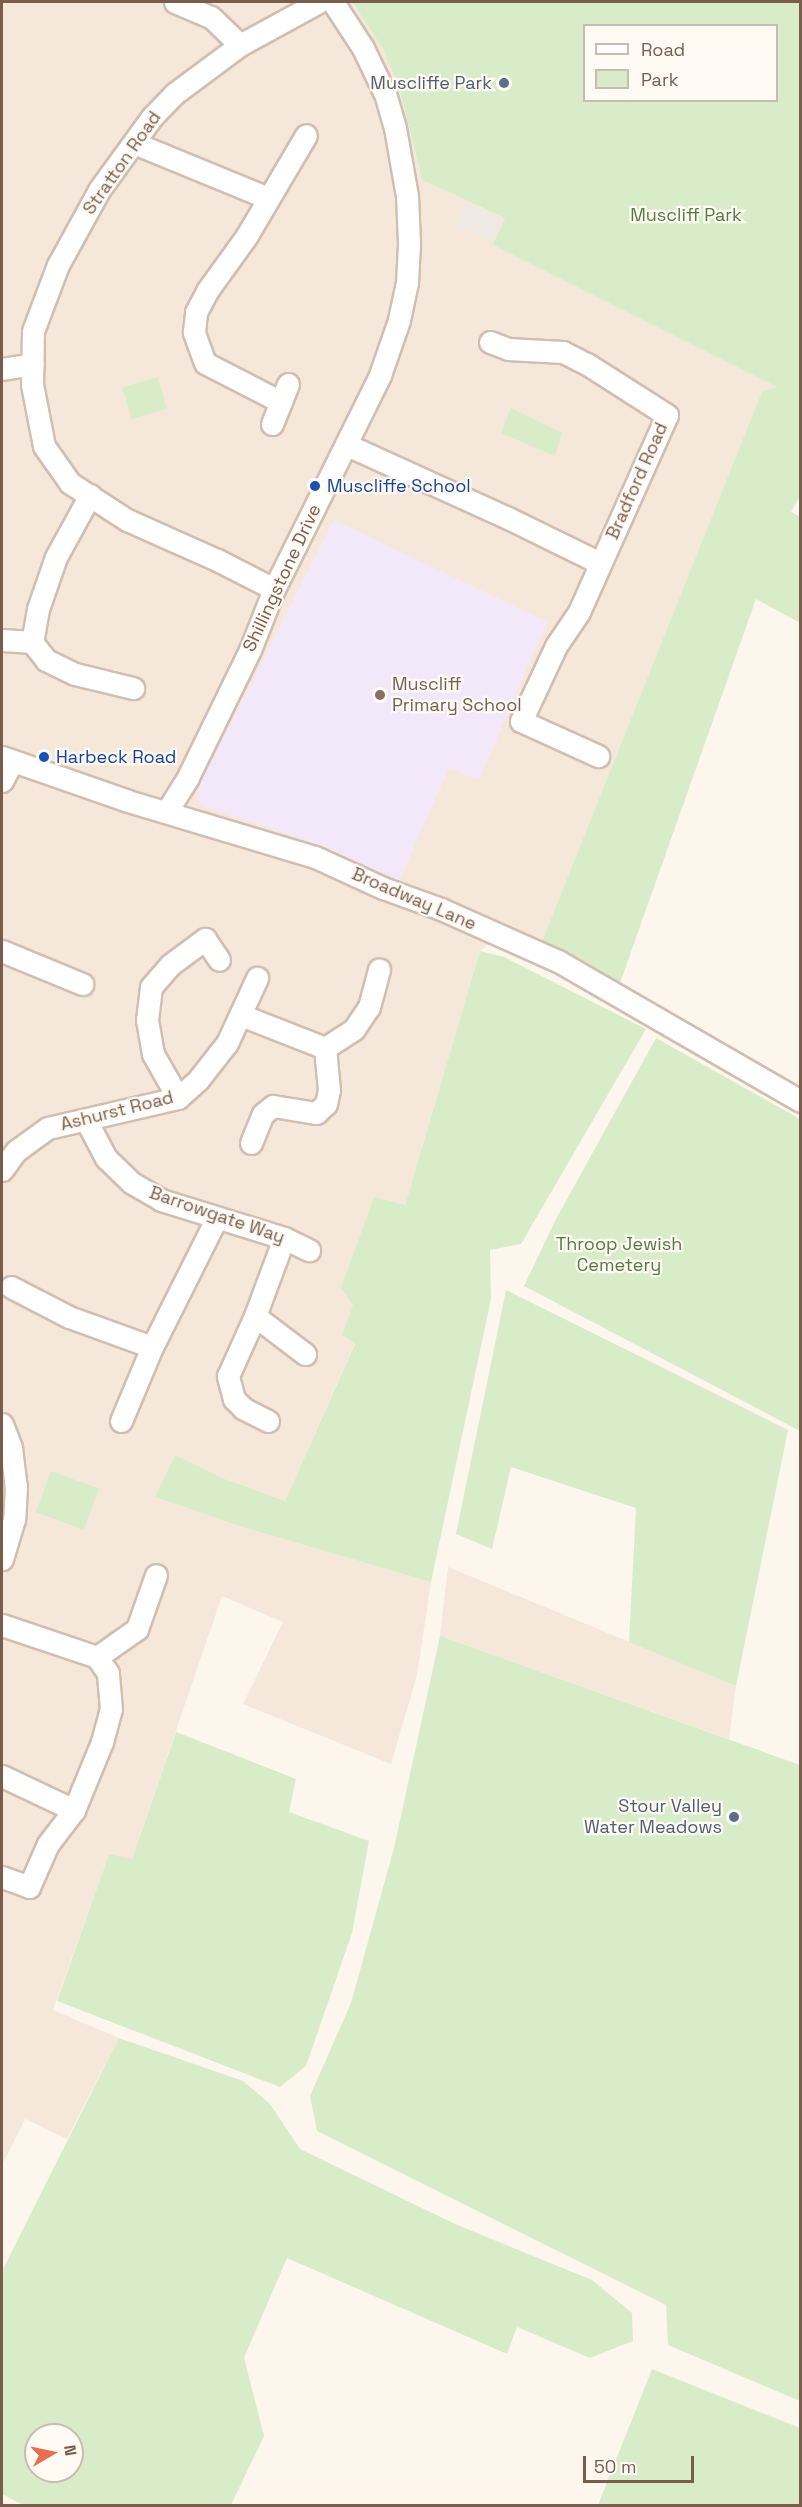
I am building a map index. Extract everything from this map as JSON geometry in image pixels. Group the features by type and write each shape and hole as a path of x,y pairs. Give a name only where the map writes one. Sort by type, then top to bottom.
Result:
{"street":[{"path":"175,2 211,17 240,45"},
{"name":"Stratton Road","path":"274,589 217,560 127,520 70,483 44,446 32,384 33,331 58,265 99,190 174,94 240,45 319,2"},
{"name":"Shillingstone Drive","path":"167,811 188,777 244,660 274,589 380,375 399,320 407,283 409,243 400,148 385,94 363,48 333,2"},
{"path":"272,424 284,393 206,363 198,348 194,332 196,312 207,291 246,237 306,135"},
{"path":"134,143 268,198"},
{"name":"Bradford Road","path":"490,342 508,349 563,352 588,364 607,379 669,409 579,612 556,646 521,721 598,756"},
{"path":"2,369 33,364"},
{"name":"Bradford Road","path":"347,445 508,518 600,563"},
{"path":"90,495 56,556 38,609 32,642 46,660 75,674 133,688"},
{"path":"2,640 32,642"},
{"path":"2,781 7,759"},
{"name":"Broadway Lane","path":"7,759 128,801 315,857 558,961 801,1101"},
{"path":"178,1098 153,1054 147,1020 151,987 170,965 205,939 219,960"},
{"path":"2,951 82,984"},
{"path":"325,1048 354,1029 369,1007 379,969"},
{"name":"Ashurst Road","path":"2,1170 16,1150 48,1128 178,1098 198,1080 227,1043 257,978"},
{"path":"241,1015 325,1048"},
{"path":"251,1143 263,1114 273,1106 316,1113 326,1104 329,1090 325,1048"},
{"name":"Barrowgate Way","path":"86,1120 106,1158 132,1184 161,1200 216,1219 284,1238 309,1250"},
{"path":"121,1421 152,1347 216,1219"},
{"path":"268,1421 243,1408 234,1399 229,1389 228,1377 255,1316 284,1238"},
{"path":"11,1287 69,1317 152,1347"},
{"path":"255,1316 305,1354"},
{"path":"2,1424 11,1448 9,1487 14,1519 2,1559"},
{"path":"97,1657 137,1629 156,1575"},
{"path":"2,1625 97,1657 108,1673 111,1709 102,1742 74,1810 48,1844 29,1887 2,1877"},
{"path":"2,1776 74,1810"}],"shaded area":[{"path":"2,2 352,2 383,49 399,87 422,180 505,218 494,245 778,387 762,391 540,946 508,928 480,951 405,1205 353,1305 355,1343 285,1501 225,1479 175,1455 155,1497 242,1527 431,1582 417,1675 391,1764 243,1704 283,1622 222,1596 132,1859 109,1854 53,2010 119,2038 67,2139 25,2119 2,2165"},
{"path":"466,204 501,219 492,240 457,225"},
{"name":"Muscliff Primary School","path":"334,520 547,622 479,780 449,768 399,881 307,841 207,808 198,800 200,784"},
{"path":"448,1567 736,1686 729,1739 440,1636"}],"green space":[{"name":"Muscliff Park","path":"352,2 800,2 800,496 791,512 800,517 800,623 756,599 620,983 540,946 762,391 777,387 493,245 505,218 422,180 399,87 383,49"},
{"path":"158,377 167,409 132,419 122,387"},
{"path":"511,408 562,433 555,456 501,433"},
{"path":"480,951 504,957 646,1029 521,1244 490,1250 491,1299 431,1582 242,1527 155,1497 175,1455 225,1479 285,1501 355,1344 342,1335 353,1305 341,1288 374,1197 405,1205"},
{"name":"Throop Jewish Cemetery","path":"656,1038 800,1119 800,1431 524,1286 556,1219"},
{"path":"506,1290 788,1430 736,1686 629,1642 636,1508 511,1467 492,1549 456,1534"},
{"path":"51,1471 99,1488 84,1530 36,1512"},
{"path":"440,1636 800,1765 800,2401 668,2345 666,2305 317,2131 310,2096 351,2003 394,1848"},
{"path":"176,1732 296,1779 289,1812 369,1841 352,1933 306,2066 280,2087 57,2001 109,1854 132,1859"},
{"path":"119,2038 243,2081 270,2104 300,2149 455,2224 592,2280 632,2313 633,2341 590,2358 517,2327 507,2354 287,2258 244,2358 264,2436 231,2505 23,2505 2,2494 2,2271"},
{"path":"652,2369 800,2428 800,2505 598,2505"}],"place":[{"name":"Muscliffe Park","path":"504,83"},
{"name":"Muscliffe School","path":"315,486"},
{"name":"Muscliff Primary School","path":"380,695"},
{"name":"Harbeck Road","path":"44,757"},
{"name":"Stour Valley Water Meadows","path":"734,1817"}]}
